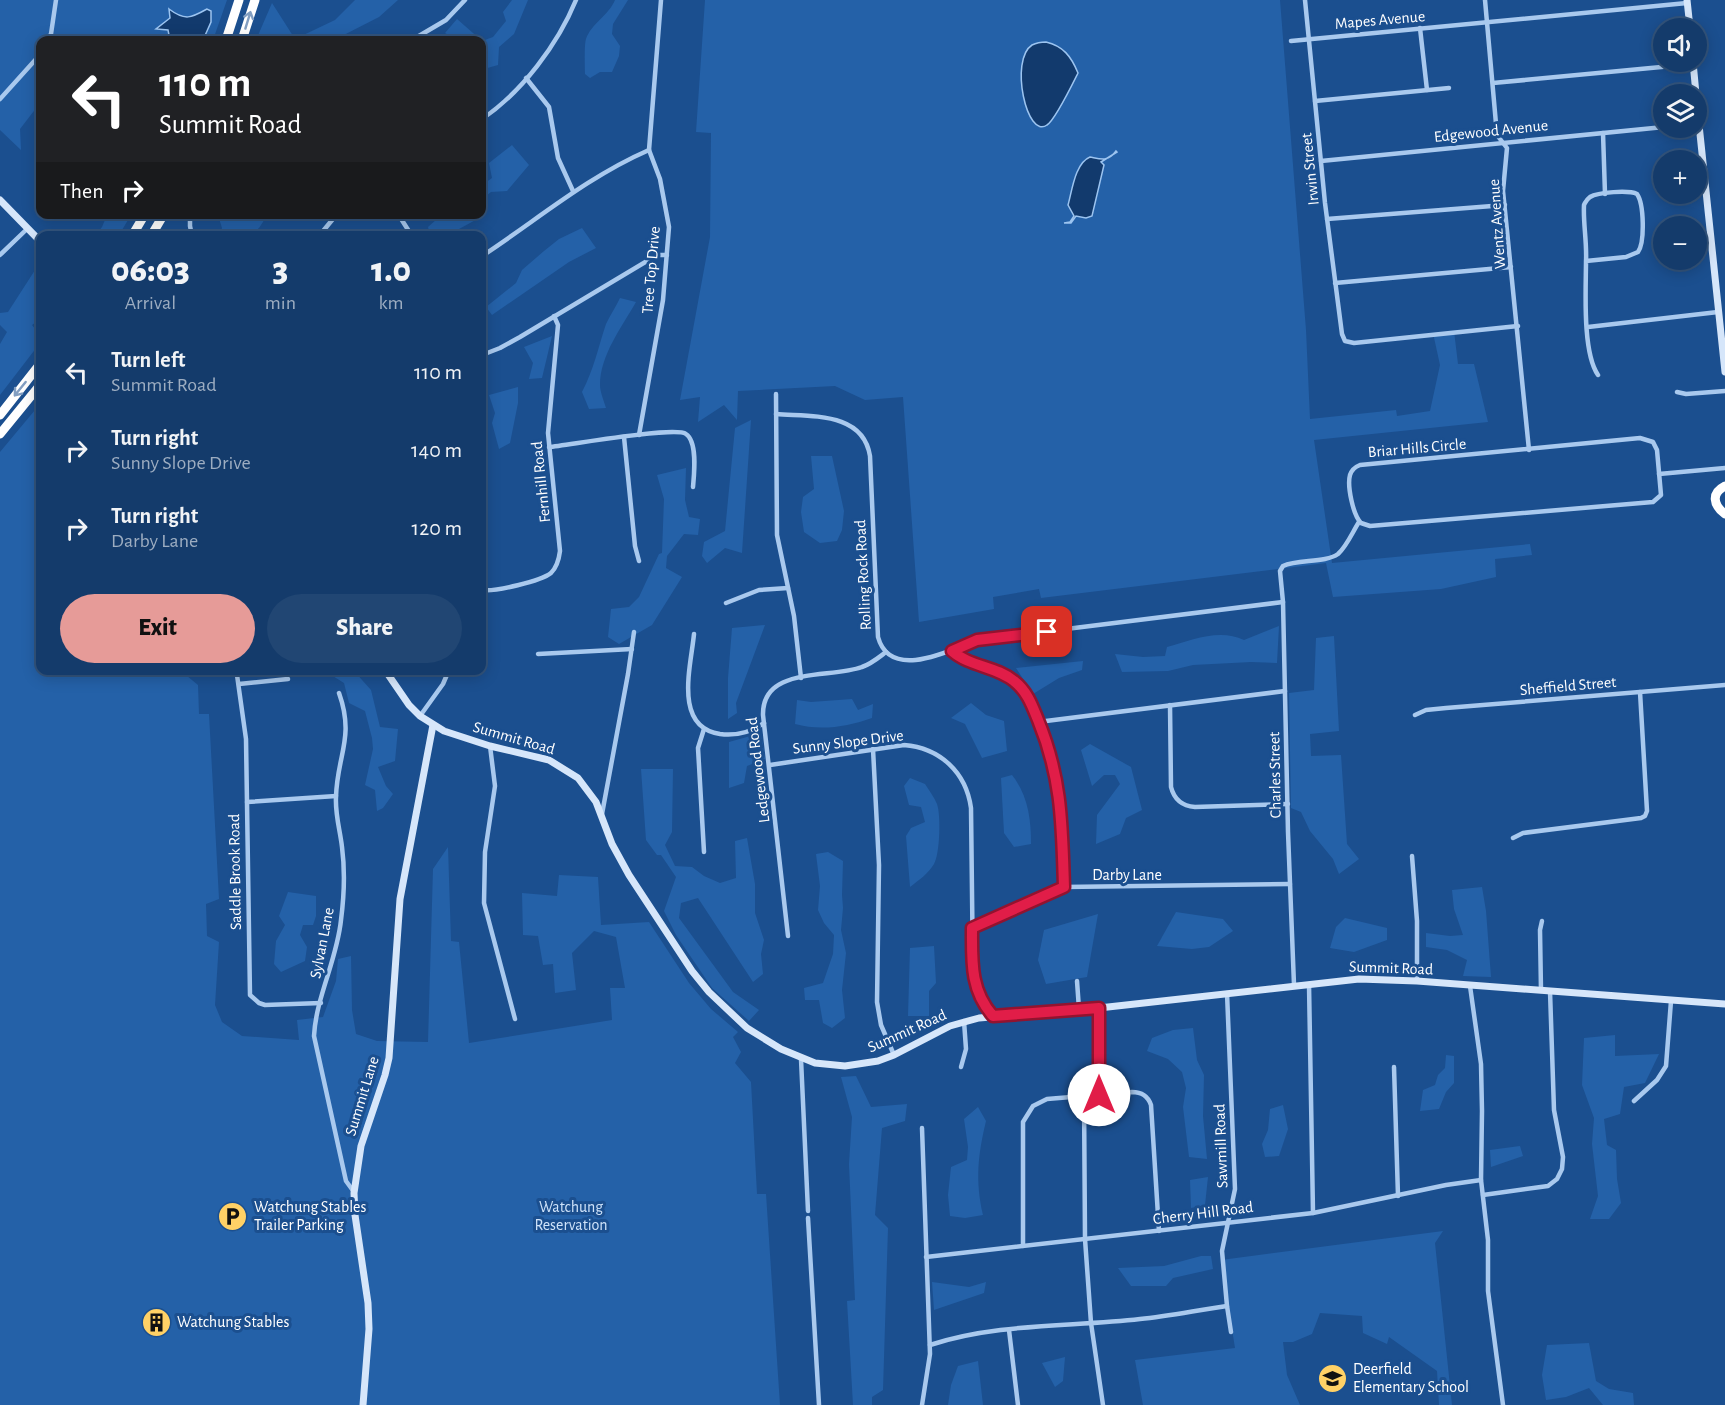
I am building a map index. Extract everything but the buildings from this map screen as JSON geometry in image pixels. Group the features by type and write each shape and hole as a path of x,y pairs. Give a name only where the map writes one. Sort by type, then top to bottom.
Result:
{"highway":[{"path":"227,36 239,0"},
{"path":"243,36 255,0"},
{"path":"0,415 36,369"},
{"path":"0,435 36,390"},
{"path":"1725,486 1716,493 1714,500 1725,514"}],"main road":[{"path":"1687,1 1689,18"},
{"path":"1699,138 1725,372"},
{"path":"0,200 36,237"},
{"name":"Summit Road","path":"388,675 402,697 420,716 434,725 456,736 537,756 560,765 584,784 602,814 612,844 623,866 701,982 719,1003 747,1028 801,1059 830,1066 878,1061 950,1026 993,1016 1099,1008 1359,979 1416,981 1725,1004"},
{"name":"Summit Lane","path":"363,1405 369,1329 368,1303 354,1193 361,1146 389,1058 400,899 434,725"}],"street":[{"path":"50,36 56,0"},
{"path":"419,36 446,20 465,0"},
{"path":"486,115 497,108 526,78 554,44 576,0"},
{"name":"Tree Top Drive","path":"639,435 663,300 669,227 660,179 648,150 661,0"},
{"name":"Irwin Street","path":"1305,0 1335,282 1345,341 1354,344 1518,326"},
{"name":"Wentz Avenue","path":"1485,0 1497,135 1508,148 1503,191 1529,450"},
{"name":"Mapes Avenue","path":"1291,41 1687,1"},
{"path":"1420,28 1427,90"},
{"path":"0,99 36,59"},
{"path":"1493,83 1653,67"},
{"path":"526,78 549,107 558,158 573,191"},
{"path":"1315,101 1449,88"},
{"name":"Edgewood Avenue","path":"1321,161 1502,141 1653,128"},
{"path":"1603,133 1605,194"},
{"path":"486,253 573,191 648,150"},
{"path":"1586,261 1630,257 1638,252 1642,242 1640,197 1630,191 1605,194 1592,196 1584,205 1588,327 1591,362 1598,375"},
{"path":"1328,219 1505,205"},
{"path":"323,231 333,219"},
{"path":"0,255 28,228"},
{"path":"486,353 510,343 657,255 667,255"},
{"path":"1335,282 1511,267"},
{"path":"1588,327 1718,312"},
{"name":"Fernhill Road","path":"486,590 500,590 544,577 556,567 560,551 549,447 549,407 558,325 554,316"},
{"path":"1677,392 1686,394 1725,391"},
{"path":"776,394 777,535 794,616 801,678"},
{"name":"Rolling Rock Road","path":"776,414 841,421 856,429 867,444 870,461 878,637 886,652"},
{"path":"549,447 639,435 677,432 687,434 693,446 693,487"},
{"path":"624,437 635,546 639,561"},
{"name":"Briar Hills Circle","path":"1644,438 1656,445 1659,474 1660,495 1657,501 1650,503 1370,526 1359,522 1354,512 1350,478 1353,470 1360,465 1644,438"},
{"path":"1659,474 1725,468"},
{"name":"Charles Street","path":"1294,985 1283,602 1280,571 1283,566 1290,563 1337,555 1359,522"},
{"path":"726,603 759,590 788,588"},
{"path":"886,652 896,659 906,660 952,651 977,640 1283,602"},
{"path":"602,814 634,632"},
{"path":"694,634 689,705 694,719 704,729 717,734 736,734 764,723"},
{"path":"538,654 632,649"},
{"path":"952,651 964,660 1012,679 1026,694 1054,771 1061,807 1064,887"},
{"name":"Ledgewood Road","path":"789,936 764,723 764,702 771,690 782,682 863,667 886,652"},
{"name":"Saddle Brook Road","path":"237,675 246,733 250,995 259,1003 266,1005 321,1003"},
{"path":"420,716 447,675"},
{"path":"238,684 288,680"},
{"name":"Sheffield Street","path":"1415,715 1426,710 1446,708 1725,685"},
{"path":"1038,722 1285,691"},
{"path":"1513,838 1523,833 1645,816 1647,812 1640,692"},
{"name":"Sylvan Lane","path":"339,693 346,719 346,741 336,796 343,859 341,922 314,1036 346,1181 354,1193"},
{"path":"1170,705 1171,787 1174,796 1181,803 1195,807 1288,804"},
{"path":"704,729 700,735 698,748 704,852"},
{"name":"Sunny Slope Drive","path":"770,765 904,745 925,749 938,755 949,764 963,781 971,808 975,983 983,1004 993,1016"},
{"path":"490,746 495,786 485,852 484,903 515,1019"},
{"path":"873,749 879,865 877,1002 884,1036 894,1055"},
{"path":"247,802 336,796"},
{"path":"1412,856 1417,921 1416,981"},
{"name":"Darby Lane","path":"972,928 1064,887 1290,885"},
{"path":"1540,991 1542,921"},
{"path":"1077,981 1079,1009"},
{"path":"1309,984 1313,1213"},
{"path":"1470,986 1481,1064 1481,1180 1488,1240 1488,1291 1503,1405"},
{"path":"1484,1195 1548,1186 1557,1179 1562,1169 1563,1157 1554,1110 1550,991"},
{"name":"Sawmill Road","path":"1227,993 1235,1189 1222,1251 1231,1332"},
{"path":"1634,1101 1657,1080 1666,1066 1671,1001"},
{"path":"1099,1008 1099,1095"},
{"path":"961,1067 966,1049 964,1021"},
{"path":"801,1059 808,1211"},
{"path":"1394,1067 1398,1196"},
{"path":"1023,1246 1022,1128 1025,1116 1033,1106 1041,1101 1084,1096 1136,1092 1144,1095 1150,1101 1159,1231"},
{"path":"1084,1096 1085,1239 1091,1323 1103,1405"},
{"path":"922,1128 930,1345 929,1367 922,1405"},
{"name":"Cherry Hill Road","path":"926,1257 1313,1213 1446,1185 1481,1180"},
{"path":"808,1218 819,1405"},
{"path":"930,1345 962,1335 1139,1319 1227,1306"},
{"path":"1009,1330 1018,1405"}],"green space":[{"path":"0,0 227,0 214,36 36,36 36,108 20,129 21,150 0,130"},
{"path":"355,0 398,0 379,17 342,36 301,36 335,20"},
{"path":"512,0 528,0 514,34 499,47 498,65 486,68 486,40 493,37 506,21 503,12"},
{"path":"615,0 628,0 613,24 612,34 620,46 619,56 612,72 600,72 590,78 585,74 586,39"},
{"path":"705,0 1280,0 1306,330 1310,419 1396,410 1397,416 1430,411 1440,365 1433,333 1454,331 1458,364 1474,364 1488,422 1314,440 1332,563 1530,544 1532,555 1495,559 1496,577 1441,589 1333,597 1326,563 1041,598 1039,589 993,597 994,609 919,622 903,397 865,400 835,386 738,391 737,420 724,405 698,422 700,397 680,400 710,237 711,133 696,132"},
{"path":"272,3 293,36 258,36"},
{"path":"457,19 476,36 450,36 445,33"},
{"path":"512,145 529,165 507,191 491,192 486,196 486,182 492,178 489,163"},
{"path":"105,219 129,219 121,231 99,231"},
{"path":"219,219 264,219 255,231 221,231"},
{"path":"437,219 477,219 455,231 429,231 428,227"},
{"path":"582,228 596,248 569,262 492,315 486,307 516,283 522,270 559,239"},
{"path":"36,269 36,322 32,325 36,330 36,348 0,395 0,344 7,332 0,325 0,313 8,312"},
{"path":"620,298 636,302 604,363 600,385 606,408 589,409 582,392 593,367 606,324"},
{"path":"552,336 542,378 529,379 533,363 524,347"},
{"path":"518,387 518,403 510,443 499,449 492,423 495,413 489,395"},
{"name":"Watchung Reservation","path":"36,409 36,675 186,675 198,685 199,714 209,714 219,899 206,904 207,936 219,942 215,1005 222,1022 242,1036 299,1040 297,1020 323,1017 336,981 338,959 351,956 352,1010 356,1034 377,1041 428,1042 433,869 448,847 451,941 459,942 469,1043 612,1020 610,988 625,988 616,937 594,931 572,953 576,990 555,993 553,964 543,965 538,936 523,935 522,893 557,896 559,875 598,877 601,925 649,922 689,983 711,1009 738,1032 733,1037 741,1052 735,1063 751,1082 757,1194 766,1194 780,1405 0,1405 0,452"},
{"path":"751,420 742,553 725,548 707,563 702,556 704,542 725,531 735,428"},
{"path":"811,456 832,456 844,511 842,530 837,541 820,543 804,532 801,512 803,497 814,489"},
{"path":"686,468 685,500 689,517 700,519 698,535 684,534 667,556 666,568 682,577 652,625 619,644 608,637 611,609 629,607 639,597 659,554 662,553 664,499 657,475"},
{"path":"765,625 736,703 737,713 728,719 728,678 732,628"},
{"path":"1279,626 1277,663 1193,665 1168,671 1122,672 1115,654 1143,657 1165,656 1167,647 1196,639 1225,635 1244,640"},
{"path":"1334,636 1339,731 1310,734 1311,756 1341,755 1347,844 1359,859 1339,874 1333,859 1310,831 1301,812 1291,808 1289,693 1314,690 1316,638"},
{"path":"1083,661 1082,670 1059,678 1033,694 1016,668"},
{"path":"331,675 358,675 371,690 380,727 398,729 395,761 378,767 386,786 393,794 383,808 377,811 375,790 365,785 373,749 372,738 365,711 349,703 344,683"},
{"path":"852,699 858,710 873,704 872,718 834,727 795,724 797,700 811,702"},
{"path":"971,703 986,715 1004,721 1007,751 982,758 965,724 951,718"},
{"path":"761,733 765,759 747,766 744,783 729,788 729,742"},
{"path":"1090,744 1131,767 1142,810 1126,818 1120,834 1096,844 1097,815 1120,784 1115,775 1104,775 1092,786 1081,750"},
{"path":"641,769 673,769 672,832 665,845 675,866 692,867 704,876 720,883 736,878 735,841 747,838 755,884 755,913 764,940 761,954 763,974 753,982 698,898 681,903 679,918 733,992 759,1010 749,1021 712,988 676,935 664,911 676,877 661,855 657,855 646,840"},
{"path":"1012,775 1025,799 1031,835 1031,844 1014,847 1004,833 1001,778"},
{"path":"910,778 925,784 937,804 939,844 934,864 910,887 906,836 911,828 925,822 921,807 909,805 904,786"},
{"path":"828,852 843,861 841,930 846,953 842,990 845,1018 832,1028 823,1023 819,1000 805,1000 804,988 823,983 833,954 834,935 824,923 818,910 820,886 816,854"},
{"path":"1482,887 1491,977 1463,976 1467,960 1447,950 1426,947 1426,933 1463,935 1454,909 1452,890"},
{"path":"288,892 316,896 316,916 313,925 303,925 300,935 307,947 305,961 281,972 274,964 276,941 285,925 279,916"},
{"path":"1176,912 1223,919 1233,931 1209,947 1192,949 1157,946"},
{"path":"1098,914 1087,977 1046,984 1038,960 1044,930"},
{"path":"1345,918 1387,928 1387,940 1354,952 1330,948 1336,927"},
{"path":"934,946 936,983 929,991 929,1016 908,1016 910,948"},
{"path":"1193,1028 1197,1060 1204,1075 1203,1116 1207,1159 1189,1157 1183,1107 1186,1088 1182,1072 1168,1059 1147,1051 1152,1038 1173,1030"},
{"path":"1615,1035 1615,1056 1659,1054 1645,1083 1624,1087 1620,1114 1604,1119 1607,1145 1616,1150 1621,1203 1609,1219 1590,1219 1598,1196 1592,1144 1594,1118 1582,1085 1584,1038"},
{"path":"1446,1055 1454,1056 1454,1083 1446,1092 1439,1109 1420,1111 1423,1090 1435,1085 1438,1075 1445,1068"},
{"path":"856,1076 871,1107 907,1104 905,1121 882,1128 875,1215 888,1228 883,1390 872,1397 872,1405 853,1405 847,1301 855,1300 849,1164 852,1117 841,1077"},
{"path":"1283,1105 1288,1129 1279,1156 1265,1157 1262,1144 1268,1130 1270,1109"},
{"path":"978,1107 986,1121 978,1168 983,1215 965,1218 950,1216 948,1195 951,1167 967,1160 968,1147 964,1119"},
{"path":"1520,1146 1523,1156 1491,1167 1490,1150"},
{"path":"1208,1177 1205,1205 1191,1208 1190,1180"},
{"path":"1443,1231 1435,1243 1452,1405 1439,1405 1437,1371 1389,1337 1387,1344 1363,1333 1362,1316 1320,1313 1312,1334 1293,1342 1283,1342 1287,1375 1300,1405 1143,1405 1135,1360 1235,1348 1221,1260"},
{"path":"1201,1256 1211,1256 1213,1269 1173,1278 1166,1286 1131,1286 1118,1268 1164,1266"},
{"path":"932,1282 969,1287 986,1282 984,1293 934,1310"},
{"path":"1589,1343 1596,1381 1609,1389 1633,1393 1634,1405 1603,1405 1589,1388 1566,1397 1546,1400 1542,1375 1547,1345"},
{"path":"1065,1357 1063,1381 1055,1387 1042,1363"},
{"path":"978,1361 983,1405 948,1405 951,1385 958,1366"}],"shaded area":[{"path":"169,9 184,17 207,9 211,11 211,22 205,36 169,36 168,30 156,29 170,18"},
{"path":"1046,42 1066,53 1078,73 1055,116 1047,125 1040,126 1033,121 1027,110 1021,81 1022,66 1025,53 1032,45"},
{"path":"1090,157 1107,158 1101,162 1104,165 1092,216 1086,218 1076,216 1071,223 1064,223 1070,222 1074,216 1068,205 1081,165"}],"place":[{"name":"Watchung Stables Trailer Parking","path":"233,1216"},
{"name":"Watchung Stables","path":"156,1322"},
{"name":"Deerfield Elementary School","path":"1332,1378"}],"route":[{"path":"1047,632 977,640 952,651 964,660 1012,679 1026,694 1044,735 1061,807 1064,887 972,928 973,976 983,1004 993,1016 1099,1008 1099,1095"}]}
